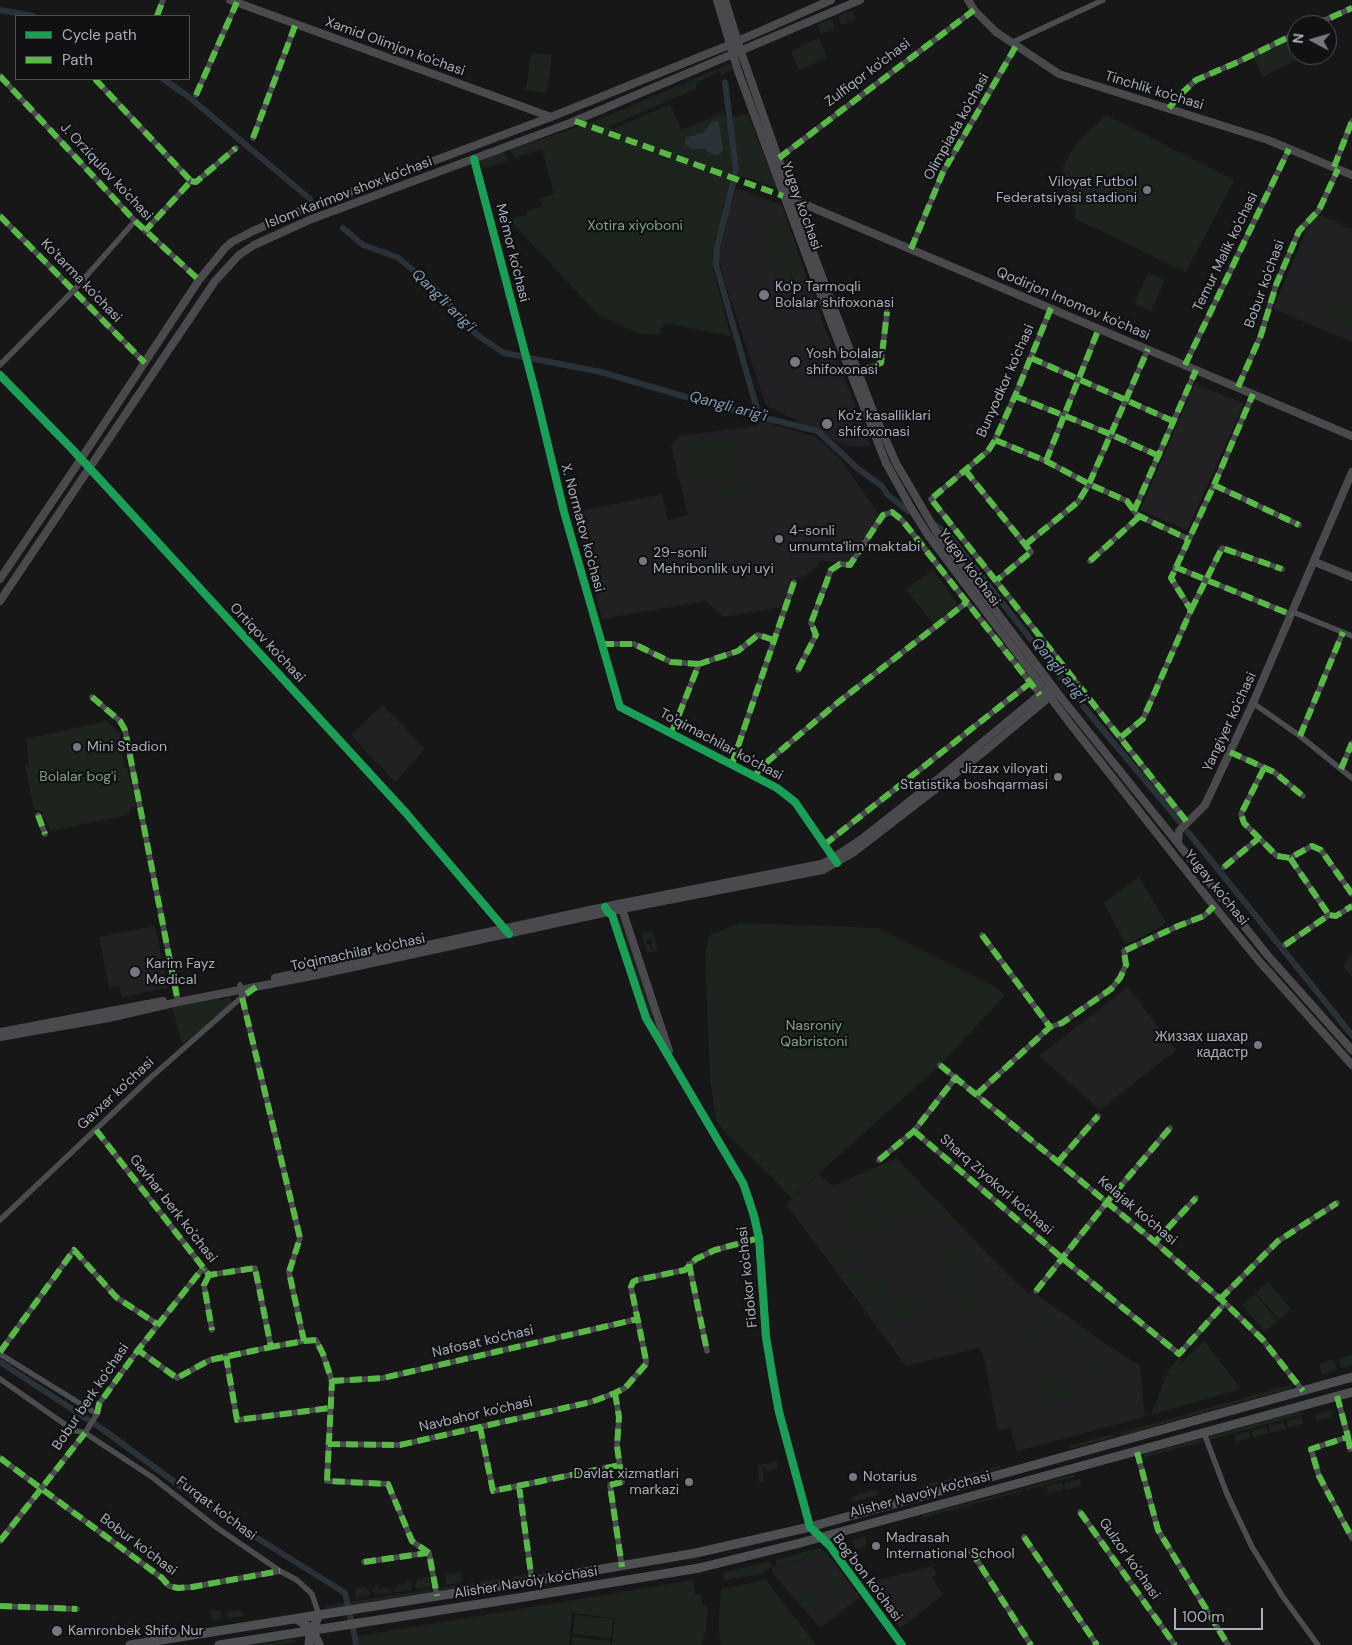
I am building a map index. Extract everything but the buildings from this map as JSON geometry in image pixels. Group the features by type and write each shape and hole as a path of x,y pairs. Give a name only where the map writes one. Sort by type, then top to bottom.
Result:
{"main road":[{"name":"Yugay ko'chasi","path":"717,0 733,43 741,52 793,200 858,372 896,463 937,533 1049,692 1178,842 1269,957 1352,1050"},
{"name":"Yugay ko'chasi","path":"725,0 733,43 733,55 783,196 886,463 928,535 1214,906 1259,961 1352,1065"},
{"name":"Islom Karimov shox ko'chasi","path":"0,579 200,280 232,242 302,210 551,117 733,43 831,0"},
{"name":"Islom Karimov shox ko'chasi","path":"0,601 215,281 239,255 254,245 281,232 575,121 860,0"},
{"name":"Tinchlik ko'chasi","path":"968,0 974,10 996,32 1059,74 1268,140 1352,174"},
{"name":"Xamid Olimjon ko'chasi","path":"233,1 551,117"},
{"path":"385,179 380,181 379,186 383,190 388,190"},
{"name":"Qodirjon Imomov ko'chasi","path":"783,196 1352,436"},
{"name":"Ortiqov ko'chasi","path":"0,374 90,468 406,813 507,932"},
{"name":"Yangiyer ko'chasi","path":"1179,830 1205,805 1253,703 1352,472"},
{"path":"1315,562 1352,577"},
{"name":"To'qimachilar ko'chasi","path":"609,908 622,909 819,872 835,861 854,852 986,750 1049,692"},
{"path":"1167,829 1179,830"},
{"name":"Yugay ko'chasi","path":"1178,842 1179,830"},
{"name":"To'qimachilar ko'chasi","path":"0,1032 177,1000 241,991 609,908 835,861"},
{"name":"Fidokor ko'chasi","path":"609,908 646,1018 743,1183 754,1216 759,1238 766,1337 773,1380 781,1422 810,1527"},
{"name":"Fidokor ko'chasi","path":"622,909 676,1069"},
{"name":"To'qimachilar ko'chasi","path":"241,991 507,932"},
{"name":"To'qimachilar ko'chasi","path":"0,1037 109,1018 177,1000"},
{"name":"Alisher Navoiy ko'chasi","path":"130,1645 696,1553 810,1527 1352,1377"},
{"name":"Alisher Navoiy ko'chasi","path":"219,1645 698,1568 1137,1452 1352,1392"},
{"path":"1093,1448 1097,1462"},
{"name":"Bog'bon ko'chasi","path":"810,1527 820,1537"},
{"path":"314,1645 319,1615"},
{"path":"296,1619 316,1630"},
{"path":"299,1632 306,1636 314,1645"}],"street":[{"path":"157,15 163,0"},
{"path":"1014,45 1104,0"},
{"path":"196,95 233,1"},
{"path":"1336,15 1352,8"},
{"name":"Zulfiqor ko'chasi","path":"778,158 974,10"},
{"path":"253,138 296,23"},
{"path":"1169,108 1180,94 1196,80 1287,38"},
{"name":"Olimpiada ko'chasi","path":"912,249 944,172 1014,45"},
{"name":"J. Orziqulov ko'chasi","path":"0,76 135,221 200,280"},
{"path":"96,80 190,181 196,182 236,148"},
{"name":"Bobur ko'chasi","path":"1238,387 1261,335 1276,284 1299,231 1319,210 1352,121"},
{"name":"Temur Malik ko'chasi","path":"1185,365 1289,149"},
{"name":"Me'mor ko'chasi","path":"474,159 525,354"},
{"path":"145,231 190,181"},
{"name":"Ko'tarma ko'chasi","path":"0,216 144,363"},
{"path":"0,365 73,291 135,221"},
{"name":"Bunyodkor ko'chasi","path":"931,499 988,451 995,440 1051,308"},
{"path":"858,372 881,363 887,312"},
{"path":"1046,461 1098,328"},
{"path":"1025,545 1078,502 1089,484 1148,349"},
{"name":"X. Normatov ko'chasi","path":"525,354 564,512 620,707"},
{"path":"1030,358 1173,420"},
{"path":"1134,511 1196,370"},
{"path":"1191,610 1170,578 1214,485 1253,394"},
{"path":"1015,396 1159,456"},
{"path":"995,440 1046,461 1089,484 1127,501 1140,516 1188,539"},
{"path":"965,470 1031,552 997,580"},
{"path":"1214,485 1298,525"},
{"name":"Yugay ko'chasi","path":"931,499 1187,822"},
{"path":"798,670 816,635 811,623 830,570 840,564 850,566 883,515 892,512 902,520 1031,682 1049,692"},
{"path":"1090,561 1140,516"},
{"path":"1121,738 1143,719 1191,610 1222,548 1282,569"},
{"path":"1175,567 1352,636"},
{"path":"732,764 794,582"},
{"path":"754,776 767,762 836,704 967,602"},
{"path":"1300,736 1343,632"},
{"path":"602,644 634,644 671,662 699,664 738,650 758,635 774,640"},
{"path":"672,732 699,664"},
{"path":"824,844 1031,682"},
{"path":"92,697 120,721 125,730 177,1000"},
{"path":"1253,703 1300,736 1352,778"},
{"name":"To'qimachilar ko'chasi","path":"620,707 672,732 777,788 795,802 835,861"},
{"path":"1341,769 1352,743"},
{"path":"1230,752 1274,772 1303,796"},
{"path":"1264,768 1241,814 1244,823 1276,856 1290,858 1312,846 1321,850 1352,894"},
{"path":"38,815 45,834"},
{"path":"1224,867 1259,838"},
{"path":"1290,858 1329,915"},
{"path":"977,1094 1050,1027 1062,1023 1111,989 1120,978 1126,965 1124,951 1204,916 1214,906"},
{"path":"1285,945 1329,915 1336,916 1352,906"},
{"path":"982,935 1050,1027"},
{"path":"241,991 300,1238 289,1272 304,1341"},
{"name":"Gavxar ko'chasi","path":"0,1220 241,991"},
{"name":"Kelajak ko'chasi","path":"940,1065 1156,1242 1223,1301 1263,1340 1303,1391"},
{"path":"879,1160 914,1131 956,1077"},
{"path":"1058,1162 1098,1116"},
{"path":"1036,1291 1107,1202 1170,1128"},
{"name":"Gavhar berk ko'chasi","path":"96,1130 209,1275 255,1268 271,1347"},
{"name":"Sharq Ziyokori ko'chasi","path":"914,1131 1062,1258 1179,1354 1223,1301"},
{"path":"1156,1242 1196,1198"},
{"path":"1223,1301 1278,1241 1337,1203"},
{"path":"638,1320 631,1286 633,1282 684,1270 696,1259 714,1250 759,1238"},
{"path":"97,1414 0,1353 74,1250 116,1297 157,1324"},
{"path":"689,1264 707,1351"},
{"name":"Bobur berk ko'chasi","path":"0,1541 85,1433 97,1414 99,1404 157,1324 203,1268"},
{"path":"209,1275 204,1285 212,1330"},
{"name":"Nafosat ko'chasi","path":"332,1381 383,1378 638,1320"},
{"name":"Navbahor ko'chasi","path":"328,1444 400,1445 591,1402 615,1393 625,1388 646,1364 638,1320"},
{"path":"138,1350 177,1378 210,1360 316,1340 332,1381 327,1481 388,1484 412,1541 428,1553 437,1596"},
{"path":"226,1356 237,1420 330,1408"},
{"name":"Furqat ko'chasi","path":"0,1379 73,1430 85,1433 152,1478 216,1527 280,1571 298,1580 312,1594 319,1615"},
{"path":"615,1393 619,1417 617,1446 622,1482 610,1484 622,1566"},
{"path":"1337,1396 1350,1449 1352,1449"},
{"path":"480,1427 493,1491 620,1466"},
{"path":"1204,1433 1227,1494 1252,1547 1283,1597 1318,1645"},
{"path":"1348,1438 1311,1449 1319,1476 1352,1538"},
{"path":"1137,1452 1158,1530 1228,1645"},
{"name":"Bobur ko'chasi","path":"0,1458 162,1578 169,1586 178,1588 280,1571"},
{"path":"519,1486 532,1581"},
{"name":"Gulzor ko'chasi","path":"1080,1512 1174,1645"},
{"name":"Bog'bon ko'chasi","path":"820,1537 829,1544 902,1645"},
{"path":"1024,1537 1097,1645"},
{"path":"971,1551 1031,1645"},
{"path":"364,1562 427,1553"},
{"path":"0,1606 77,1609"}],"shaded area":[{"path":"717,121 719,123 723,150 719,155 713,155 705,149 692,149 685,144 685,138 704,132 711,122"},
{"path":"736,189 782,205 817,307 871,446 848,447 766,405 722,274 719,257 726,219"},
{"path":"1314,213 1352,229 1352,342 1273,309"},
{"path":"1195,383 1244,404 1187,530 1140,510"},
{"name":"4-sonli umumta'lim maktabi","path":"761,421 814,436 838,456 880,516 848,563 819,561 818,566 805,576 790,580 783,607 723,617 706,601 602,619 576,512 662,494 668,520 688,515 671,445 679,436 757,426"},
{"path":"383,705 425,749 395,782 351,735"},
{"name":"Karim Fayz Medical","path":"155,926 168,988 122,997 119,986 109,988 99,937"},
{"path":"1352,954 1352,977 1343,966"},
{"path":"1128,987 1176,1050 1100,1110 1039,1056"},
{"path":"896,1158 1008,1275 1029,1294 1032,1291 1140,1366 1145,1417 1017,1451 1010,1428 998,1430 984,1357 979,1348 906,1366 786,1204 818,1174 833,1186"},
{"path":"827,1553 860,1597 820,1628 773,1574 771,1567"},
{"path":"932,1566 937,1574 932,1578 943,1595 900,1628 869,1583"}],"green space":[{"path":"852,10 856,19 841,25 838,16"},
{"path":"831,19 835,28 821,34 817,25"},
{"path":"819,38 827,58 799,70 791,51"},
{"path":"1287,42 1287,65 1263,77 1254,58"},
{"path":"531,53 552,55 547,93 526,90"},
{"name":"Xotira xiyoboni","path":"729,64 734,69 721,75 720,72 697,82 696,89 608,127 613,129 670,104 682,130 724,112 725,118 748,114 777,188 742,176 737,182 713,269 731,336 665,323 659,335 639,334 599,315 512,223 511,219 527,215 527,211 543,206 542,198 554,194 542,149 515,158 509,150 593,122"},
{"name":"Viloyat Futbol Federatsiyasi stadioni","path":"1106,115 1234,180 1186,272 1074,218 1076,210 1068,200 1062,168 1076,144"},
{"path":"504,151 508,161 483,169 480,160"},
{"path":"787,219 796,250 774,258 763,227"},
{"path":"797,252 816,304 791,313 784,294 798,289 793,275 778,280 771,261"},
{"path":"1148,273 1165,280 1151,311 1134,304"},
{"path":"1329,298 1352,307 1352,329 1321,317"},
{"path":"740,435 745,472 687,481 681,444"},
{"path":"746,481 748,496 720,500 718,485"},
{"path":"933,570 958,604 933,624 906,589"},
{"name":"Bolalar bog'i","path":"107,721 120,735 124,767 127,767 136,806 130,807 130,814 127,815 51,831 42,812 34,809 25,766 29,765 26,739"},
{"path":"1139,877 1165,921 1162,926 1130,943 1125,943 1104,903"},
{"path":"618,917 621,918 653,1015 651,1017 649,1016 617,919"},
{"name":"Nasroniy Qabristoni","path":"740,923 878,928 992,985 1005,995 940,1065 791,1198 763,1168 725,1133 716,1120 710,1079 705,955 709,935"},
{"path":"652,930 658,950 653,952 651,944 653,941 649,938 646,943 650,945 652,952 647,953 641,933"},
{"path":"219,996 220,1000 230,998 233,1003 182,1045 172,1007"},
{"path":"897,1159 956,1220 950,1225 934,1208 923,1212 915,1187 918,1184 869,1201 865,1188 859,1190 855,1178"},
{"path":"913,1188 921,1212 902,1219 894,1195"},
{"path":"854,1192 857,1202 862,1201 872,1230 854,1236 839,1198"},
{"path":"892,1195 901,1220 882,1227 873,1202"},
{"path":"866,1200 868,1204 871,1203 880,1227 874,1229 864,1201"},
{"path":"924,1216 922,1226 909,1230 907,1223"},
{"path":"899,1226 902,1233 890,1237 881,1232"},
{"path":"954,1241 971,1263 971,1265 964,1269 967,1274 975,1270 979,1274 978,1278 967,1287 964,1298 967,1298 970,1289 978,1303 960,1319 945,1281 950,1279 938,1248"},
{"path":"854,1243 859,1259 851,1262 846,1245"},
{"path":"842,1247 847,1263 837,1267 827,1252"},
{"path":"860,1268 867,1282 871,1283 886,1278 891,1292 890,1296 866,1306 843,1274"},
{"path":"1268,1282 1291,1309 1279,1320 1256,1293"},
{"path":"916,1290 925,1313 891,1325 873,1307"},
{"path":"1255,1294 1278,1321 1265,1332 1242,1305"},
{"path":"1045,1308 1053,1314 1048,1322 1039,1315"},
{"path":"1038,1317 1046,1324 1035,1339 1026,1333"},
{"path":"1076,1333 1083,1338 1068,1360 1061,1355"},
{"path":"1025,1335 1034,1341 1028,1349 1019,1343"},
{"path":"1204,1341 1241,1389 1151,1415 1168,1371 1179,1357 1183,1362"},
{"path":"1106,1355 1113,1361 1098,1382 1091,1377"},
{"path":"1352,1355 1352,1366 1341,1368 1339,1358"},
{"path":"1334,1359 1337,1370 1322,1374 1319,1364"},
{"path":"1033,1363 1079,1396 1045,1406"},
{"path":"1293,1384 1292,1388 1123,1435 1120,1433"},
{"path":"1331,1410 1332,1417 1317,1421 1315,1414"},
{"path":"1298,1412 1304,1414 1209,1440 1208,1437"},
{"path":"1301,1417 1303,1424 1288,1428 1286,1421"},
{"path":"1284,1422 1286,1429 1270,1433 1269,1426"},
{"path":"1266,1427 1268,1433 1253,1438 1251,1431"},
{"path":"1037,1431 1040,1442 1017,1448 1014,1436"},
{"path":"1249,1431 1251,1438 1235,1442 1234,1435"},
{"path":"1113,1434 1112,1438 1069,1449 1069,1446"},
{"path":"1204,1438 1205,1441 1143,1458 1145,1454"},
{"path":"777,1462 778,1469 766,1471 765,1467 762,1467 764,1482 759,1483 758,1465"},
{"path":"1000,1466 1000,1468 924,1488 921,1486"},
{"path":"1074,1474 1074,1477 1026,1490 1025,1488"},
{"path":"1080,1479 1081,1486 1066,1490 1064,1483"},
{"path":"1062,1483 1063,1490 1048,1494 1046,1487"},
{"path":"1023,1489 1023,1491 922,1518 922,1515"},
{"path":"877,1490 879,1495 853,1502 852,1497 858,1496 857,1494"},
{"path":"865,1536 867,1545 855,1549 853,1540"},
{"path":"819,1548 827,1553 777,1567 775,1560"},
{"path":"770,1561 772,1568 765,1570 763,1574 724,1580 723,1573"},
{"path":"461,1572 463,1582 446,1585 445,1574"},
{"path":"528,1574 526,1578 437,1592 435,1589"},
{"path":"837,1575 845,1586 830,1598 825,1578"},
{"path":"429,1577 431,1587 416,1589 415,1582 418,1582 417,1579"},
{"path":"408,1580 411,1583 412,1590 395,1592 394,1589 397,1588 397,1585 406,1584 405,1581"},
{"path":"693,1580 695,1594 701,1594 702,1604 708,1608 706,1632 701,1645 612,1645 615,1618 572,1613 569,1645 359,1645 358,1636"},
{"path":"766,1580 816,1645 722,1645 719,1633 721,1589"},
{"path":"378,1585 378,1588 387,1587 391,1589 391,1593 374,1595 373,1588"},
{"path":"366,1587 366,1589 369,1589 370,1596 355,1598 357,1588"},
{"path":"432,1589 431,1593 326,1609 324,1606"},
{"path":"818,1592 822,1604 814,1610 810,1610 799,1597"},
{"path":"217,1610 221,1612 222,1619 212,1621 210,1611"},
{"path":"239,1610 243,1612 244,1616 227,1619 226,1612"},
{"path":"575,1615 613,1619 611,1638 573,1634"},
{"path":"572,1637 611,1641 610,1645 572,1645"},
{"path":"293,1639 297,1642 254,1645"}],"waterway":[{"name":"Qang'li arig'i","path":"0,10 28,15"},
{"name":"Qang'li arig'i","path":"164,80 189,97 310,199"},
{"path":"725,82 735,173"},
{"path":"733,183 717,248 716,265 759,416"},
{"name":"Qangli arig'i","path":"343,228 363,245 397,257 434,287 477,335 504,353 601,372 713,405 818,431 857,468 882,486 887,494 908,511"},
{"name":"Qangli arig'i","path":"934,524 948,534 1092,717 1180,822"},
{"name":"Qangli arig'i","path":"1188,832 1352,1035"},
{"path":"0,1362 101,1428 214,1511 345,1593 356,1645"}],"marked path":[{"path":"157,15 163,0"},
{"path":"196,95 237,2"},
{"path":"1336,15 1352,8"},
{"path":"779,158 974,10"},
{"path":"253,138 296,23"},
{"path":"1169,108 1196,80 1287,38"},
{"path":"911,249 943,172 1016,46"},
{"path":"0,76 135,221 199,280"},
{"path":"96,80 191,181 145,231"},
{"path":"575,121 783,196"},
{"path":"1334,167 1352,121"},
{"path":"191,181 196,182 236,148"},
{"path":"1185,365 1289,149"},
{"path":"1238,387 1261,335 1276,285 1299,231 1319,210 1338,169"},
{"path":"0,216 145,363"},
{"path":"1051,308 995,440 988,451 931,499 1187,822"},
{"path":"858,372 881,363 887,312"},
{"path":"1046,461 1099,328"},
{"path":"1025,545 1078,502 1089,484 1148,349"},
{"path":"1031,358 1173,421"},
{"path":"1134,511 1196,370"},
{"path":"1121,737 1143,719 1191,610 1171,578 1253,394"},
{"path":"1015,396 1159,456"},
{"path":"995,440 1046,461 1089,484 1127,501 1137,515 1188,539"},
{"path":"965,470 1031,552 997,580"},
{"path":"1214,485 1299,525"},
{"path":"798,670 816,635 811,623 831,570 840,564 850,565 883,515 892,512 902,520 1040,695"},
{"path":"1090,561 1140,516"},
{"path":"1191,610 1222,548 1282,569"},
{"path":"1175,567 1292,615"},
{"path":"732,764 794,582"},
{"path":"754,776 767,762 836,704 967,602"},
{"path":"1300,736 1343,632"},
{"path":"672,732 699,664 738,651 758,635 774,640"},
{"path":"602,644 634,644 671,662 699,664"},
{"path":"824,845 1031,682"},
{"path":"92,697 120,721 125,730 178,1002"},
{"path":"1341,769 1352,743"},
{"path":"1230,752 1274,772 1303,796"},
{"path":"1264,768 1241,814 1244,823 1277,856 1290,858 1312,846 1321,850 1352,894"},
{"path":"38,815 45,834"},
{"path":"1224,867 1259,838"},
{"path":"1290,858 1329,915"},
{"path":"977,1094 1050,1027 1062,1023 1111,989 1120,978 1126,965 1124,951 1204,916 1214,906"},
{"path":"1285,945 1329,915 1336,916 1352,906"},
{"path":"982,935 1050,1027"},
{"path":"256,987 242,997 300,1238 289,1272 304,1341 271,1347"},
{"path":"940,1065 1155,1242 1225,1303 1263,1340 1303,1391"},
{"path":"879,1160 914,1131 956,1077"},
{"path":"1058,1162 1098,1116"},
{"path":"1036,1291 1107,1202 1170,1128"},
{"path":"96,1130 209,1275 255,1268 271,1347 210,1360 177,1378 138,1350"},
{"path":"914,1131 1062,1258 1179,1354 1225,1303"},
{"path":"1155,1242 1196,1198"},
{"path":"1220,1299 1278,1241 1337,1203"},
{"path":"328,1444 400,1445 591,1402 615,1393 625,1388 646,1364 631,1287 633,1282 685,1270 696,1259 715,1250 759,1238"},
{"path":"0,1352 74,1250 116,1297 157,1324"},
{"path":"689,1264 707,1351"},
{"path":"97,1414 99,1404 138,1350 203,1268"},
{"path":"209,1275 204,1285 212,1330"},
{"path":"332,1381 383,1378 638,1319"},
{"path":"304,1341 316,1340 332,1381 327,1481 388,1484 412,1541 429,1553 437,1596"},
{"path":"226,1356 237,1420 330,1408"},
{"path":"615,1393 619,1417 617,1446 622,1482 610,1485 622,1567"},
{"path":"1337,1396 1348,1437 1311,1449 1319,1476 1352,1538"},
{"path":"480,1427 493,1491 620,1465"},
{"path":"0,1541 85,1433"},
{"path":"1348,1437 1350,1449 1352,1449"},
{"path":"1137,1452 1158,1530 1228,1645"},
{"path":"0,1458 162,1578 169,1586 178,1588 192,1587 280,1571"},
{"path":"519,1486 532,1581"},
{"path":"1080,1512 1175,1645"},
{"path":"1024,1537 1097,1645"},
{"path":"971,1551 1031,1645"},
{"path":"364,1562 427,1553"},
{"path":"0,1606 77,1609"}],"cycle path":[{"path":"474,159 535,391 564,512 620,707 777,788 795,802 837,863"},
{"path":"0,375 72,449 406,813 509,934"},
{"path":"605,907 612,915 646,1018 743,1183 754,1216 759,1238 766,1337 773,1380 779,1412 810,1527 829,1545 902,1645"}],"place":[{"name":"Viloyat Futbol Federatsiyasi stadioni","path":"1147,190"},
{"name":"Ko'p Tarmoqli Bolalar shifoxonasi","path":"764,295"},
{"name":"Yosh bolalar shifoxonasi","path":"795,362"},
{"name":"Ko'z kasalliklari shifoxonasi","path":"827,424"},
{"name":"4-sonli umumta'lim maktabi","path":"779,539"},
{"name":"29-sonli Mehribonlik uyi uyi","path":"643,561"},
{"name":"Mini Stadion","path":"77,747"},
{"name":"Jizzax viloyati Statistika boshqarmasi","path":"1058,777"},
{"name":"Karim Fayz Medical","path":"135,972"},
{"name":"Жиззах шахар кадастр","path":"1258,1045"},
{"name":"Notarius","path":"853,1477"},
{"name":"Davlat xizmatlari markazi","path":"689,1482"},
{"name":"Madrasah International School","path":"876,1546"},
{"name":"Kamronbek Shifo Nur","path":"57,1631"}]}
